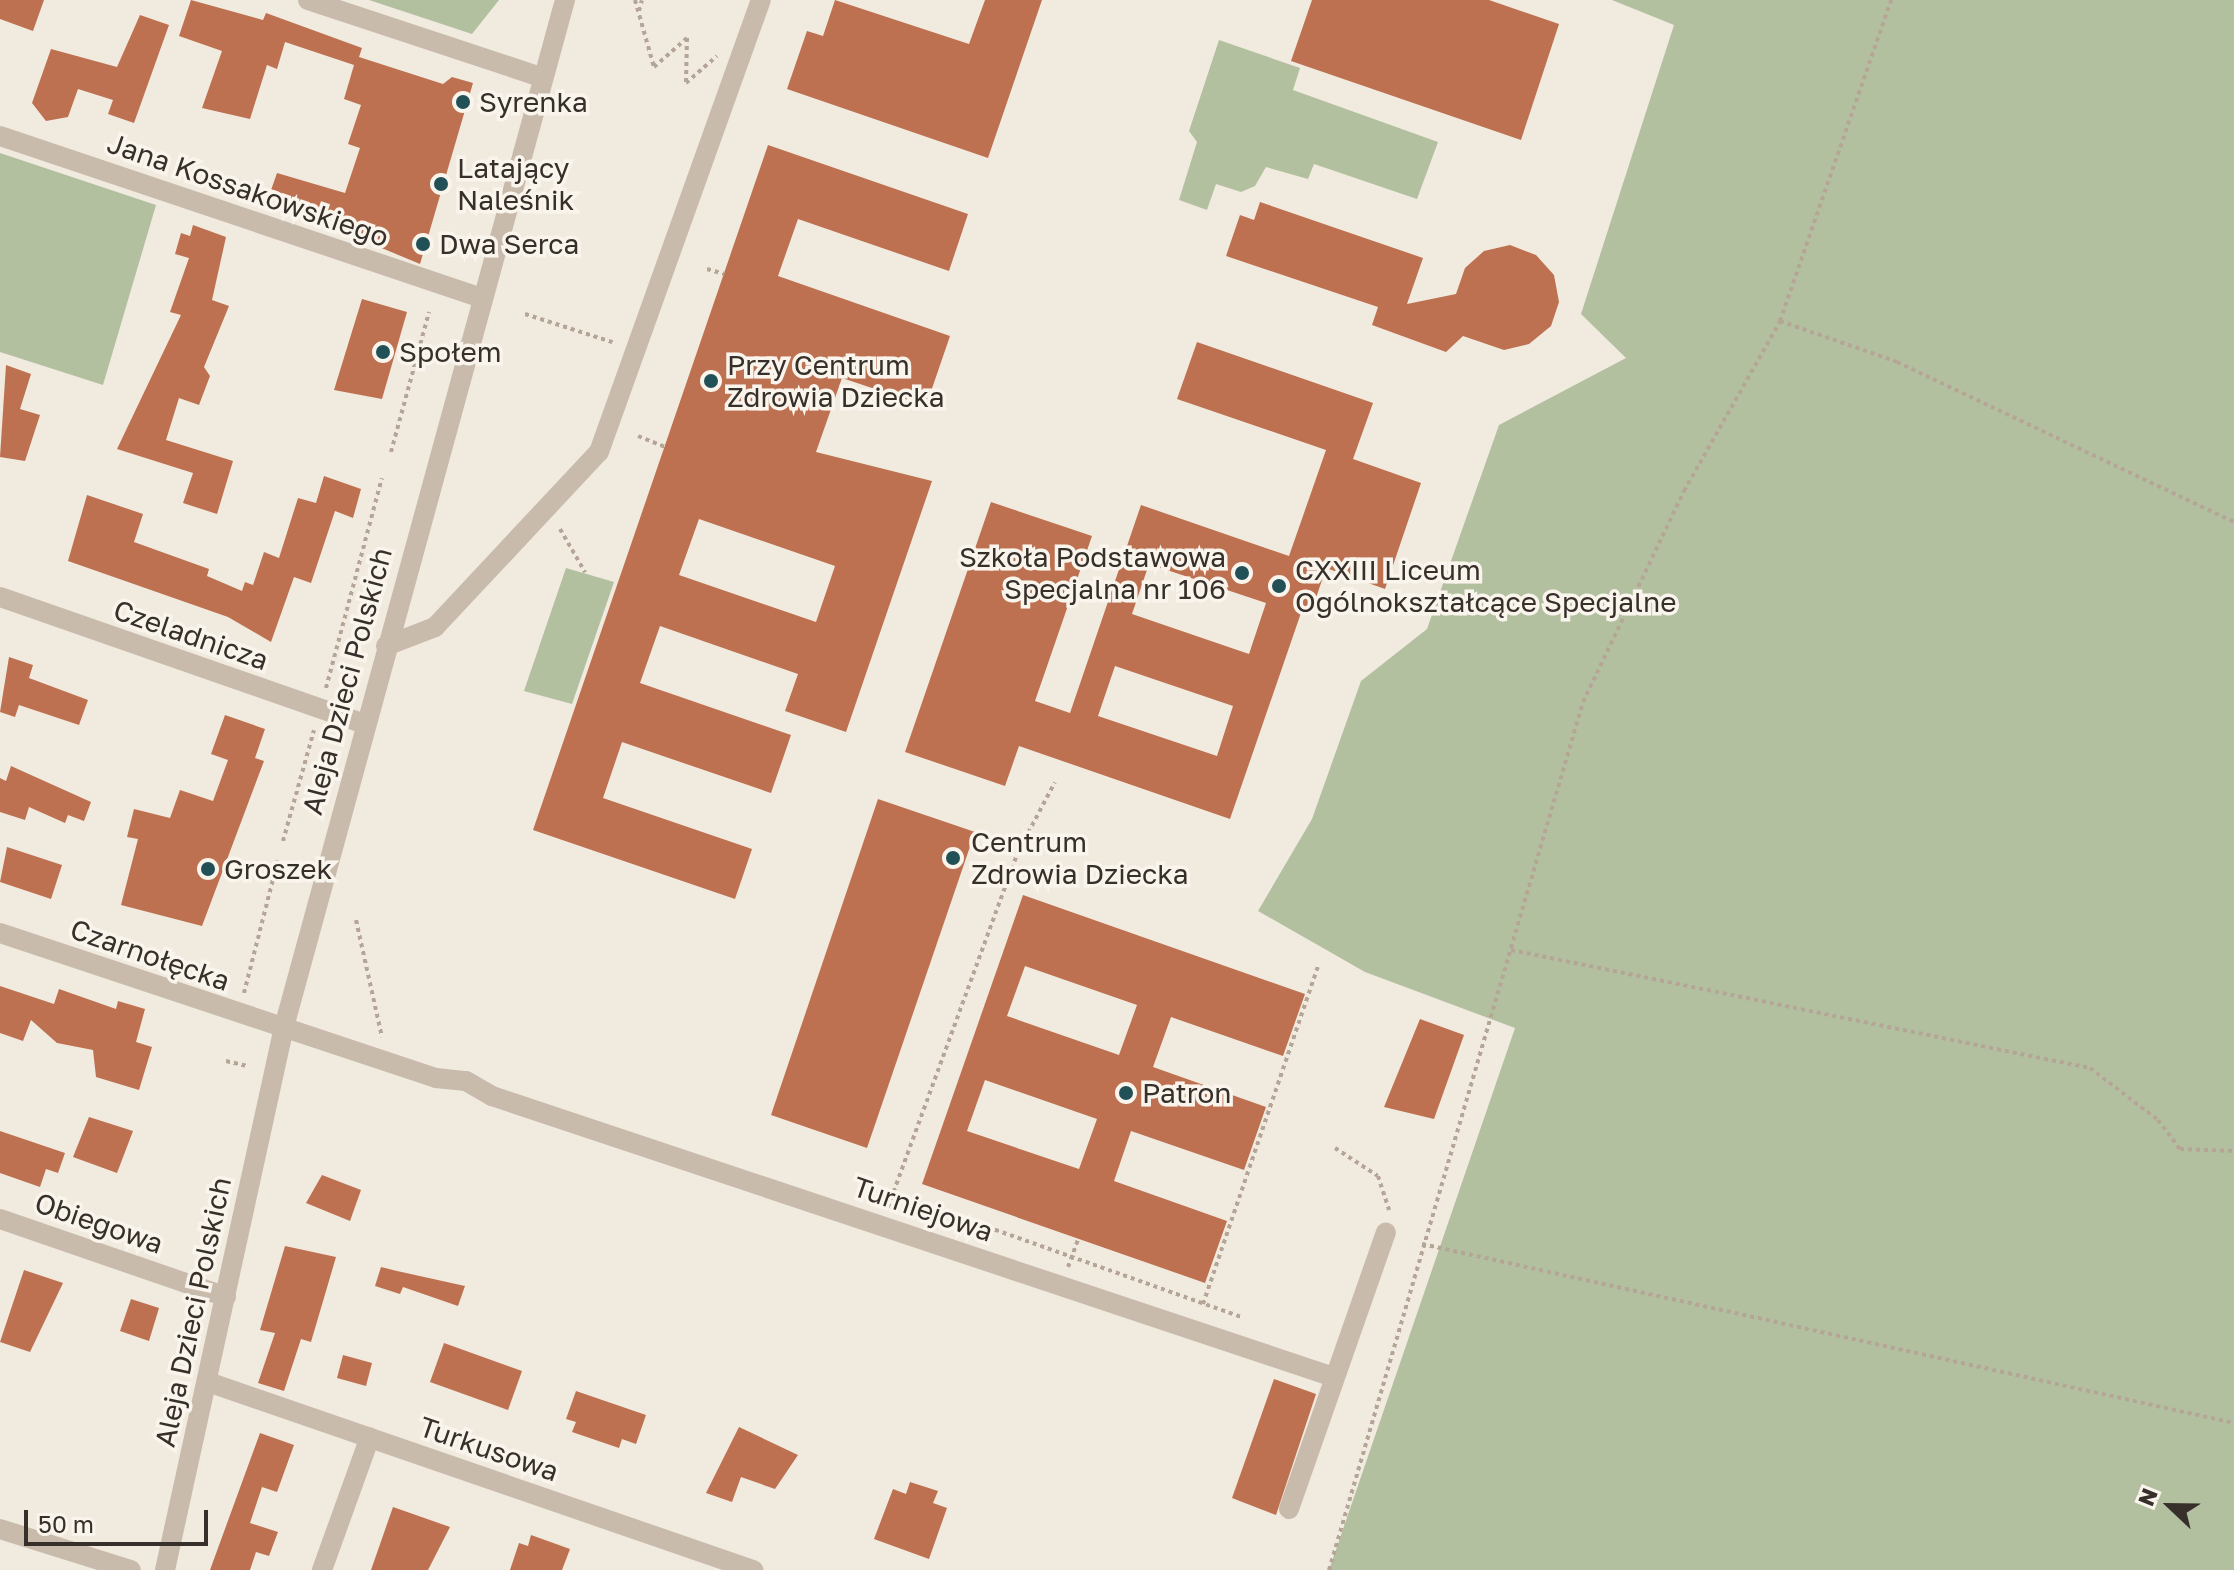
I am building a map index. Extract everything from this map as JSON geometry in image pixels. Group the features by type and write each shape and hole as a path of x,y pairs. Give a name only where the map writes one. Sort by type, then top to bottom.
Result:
{"street":[{"path":"308,0 541,77"},
{"name":"Aleja Dzieci Polskich","path":"165,1570 284,1027 479,297 565,0"},
{"path":"386,646 435,627 599,452 761,0"},
{"name":"Jana Kossakowskiego","path":"0,136 479,297"},
{"name":"Czeladnicza","path":"0,597 364,724"},
{"name":"Czarnołęcka","path":"0,933 284,1027"},
{"name":"Turniejowa","path":"284,1027 436,1078 466,1081 492,1096 1334,1377"},
{"name":"Obiegowa","path":"0,1219 226,1297"},
{"path":"1289,1509 1386,1232"},
{"name":"Turkusowa","path":"208,1382 753,1570"},
{"path":"322,1570 370,1437"},
{"path":"0,1529 131,1570"}],"path":[{"path":"635,0 654,67 687,38 686,83 725,49"},
{"path":"639,14 642,0"},
{"path":"1329,1570 1583,702 1684,491 1780,321 1891,0"},
{"path":"482,106 494,111"},
{"path":"707,269 724,274"},
{"path":"391,452 429,312"},
{"path":"525,314 621,345"},
{"path":"1780,321 1897,362 2234,522"},
{"path":"638,436 665,447"},
{"path":"325,692 382,478"},
{"path":"560,529 585,572"},
{"path":"283,841 314,730"},
{"path":"881,1215 897,1195 1017,854 1055,782"},
{"path":"242,1002 278,860"},
{"path":"356,920 388,1062"},
{"path":"1511,950 2090,1068 2158,1120 2180,1149 2234,1151"},
{"path":"1203,1304 1318,966"},
{"path":"226,1061 247,1066"},
{"path":"1335,1148 1378,1176 1390,1204 1386,1232"},
{"path":"897,1195 1241,1317"},
{"path":"1062,1285 1078,1239"},
{"path":"1422,1244 2234,1423"}],"green space":[{"path":"369,0 499,0 472,34"},
{"path":"1612,0 2234,0 2234,1570 1329,1570 1515,1028 1365,972 1258,911 1312,819 1361,681 1427,629 1499,425 1626,358 1581,314 1674,25"},
{"path":"1219,40 1300,68 1293,90 1438,142 1417,199 1314,164 1308,179 1266,167 1255,186 1241,192 1216,184 1207,210 1179,200 1197,142 1189,131"},
{"path":"0,153 156,205 103,385 0,352"},
{"path":"566,568 614,582 572,704 524,691"}],"building":[{"path":"0,0 44,0 33,31 0,19"},
{"path":"191,0 263,20 266,13 362,48 359,57 443,84 452,77 473,83 420,264 336,229 339,220 323,211 270,193 277,173 345,193 360,148 348,144 361,105 344,99 354,65 285,42 277,69 267,65 250,119 202,108 222,51 179,36"},
{"path":"835,0 969,44 985,0 1042,0 988,158 787,89 807,31 823,36"},
{"path":"1312,0 1489,0 1559,24 1521,140 1291,61"},
{"path":"140,15 169,25 134,123 108,114 113,100 78,89 68,117 46,121 32,103 51,49 117,67"},
{"path":"768,145 968,214 949,271 798,219 778,276 950,336 926,406 842,378 816,452 932,481 846,732 785,711 798,674 660,626 640,683 791,735 771,793 622,742 603,798 752,849 735,899 533,830","holes":["699,519 835,566 816,622 679,575"]},
{"path":"1260,202 1423,258 1407,304 1456,294 1465,268 1484,251 1510,245 1536,255 1554,275 1559,302 1551,326 1529,344 1504,350 1463,336 1446,352 1372,325 1378,307 1226,256 1240,215 1254,220"},
{"path":"193,225 226,237 212,300 229,306 204,367 210,376 199,405 179,398 166,440 233,461 217,514 183,503 193,473 117,449 181,315 170,312 189,258 175,254 181,233 190,236"},
{"path":"362,299 407,312 382,399 334,390"},
{"path":"1197,342 1373,403 1353,459 1421,483 1385,589 1326,568 1311,613 1302,610 1230,819 1019,746 1005,786 905,752 991,502 1092,536 1035,701 1070,713 1141,505 1289,556 1326,450 1177,399","holes":["1149,564 1266,603 1249,654 1132,614","1115,666 1233,706 1217,756 1098,716"]},
{"path":"6,365 31,374 20,409 40,415 25,461 0,457"},
{"path":"324,476 361,489 353,518 335,511 311,583 294,577 271,642 228,617 68,561 87,495 143,514 134,542 209,569 207,576 242,591 245,582 253,585 264,552 279,558 298,498 316,503"},
{"path":"9,657 33,665 29,678 88,700 79,725 19,705 15,717 0,712"},
{"path":"225,715 265,729 255,758 264,761 202,926 121,905 138,839 127,837 134,809 170,818 180,790 213,801 228,760 211,754"},
{"path":"11,766 91,802 84,821 68,815 65,823 29,807 25,820 0,812 0,778 6,781"},
{"path":"878,799 975,832 867,1148 771,1115"},
{"path":"7,847 62,865 51,899 0,882"},
{"name":"Patron","path":"1023,895 1305,994 1283,1056 1171,1017 1153,1067 1266,1107 1244,1170 1131,1131 1114,1181 1227,1221 1205,1283 922,1184","holes":["1025,966 1137,1005 1119,1055 1007,1016","985,1080 1097,1119 1079,1169 967,1131"]},
{"path":"0,986 54,1004 59,989 116,1009 118,1001 145,1009 136,1042 152,1047 139,1090 96,1077 93,1050 57,1043 31,1020 23,1041 0,1033"},
{"path":"1420,1019 1464,1035 1434,1119 1384,1107"},
{"path":"89,1117 133,1131 117,1173 73,1157"},
{"path":"0,1131 65,1153 58,1173 46,1169 40,1187 0,1173"},
{"path":"322,1175 361,1190 350,1221 306,1203"},
{"path":"285,1246 336,1257 311,1342 301,1339 284,1391 258,1383 275,1333 260,1330"},
{"path":"381,1267 465,1286 458,1306 403,1287 400,1294 375,1286"},
{"path":"24,1270 63,1283 30,1352 0,1342"},
{"path":"131,1299 159,1308 149,1341 120,1331"},
{"path":"444,1343 522,1371 508,1410 430,1382"},
{"path":"343,1355 372,1363 366,1386 337,1378"},
{"path":"1274,1379 1316,1394 1276,1515 1232,1498"},
{"path":"576,1391 646,1415 636,1444 622,1439 619,1448 572,1432 576,1422 566,1419"},
{"path":"739,1427 798,1455 775,1489 741,1477 732,1502 706,1493"},
{"path":"260,1433 294,1445 277,1492 262,1487 250,1523 278,1532 269,1556 256,1552 250,1570 210,1570"},
{"path":"910,1482 938,1491 933,1503 947,1508 929,1559 874,1539 893,1489 906,1494"},
{"path":"393,1507 450,1527 428,1570 371,1570"},
{"path":"531,1535 570,1549 562,1570 510,1570 519,1543 528,1546"}],"place":[{"name":"Syrenka","path":"463,102"},
{"name":"Latający Naleśnik","path":"441,184"},
{"name":"Dwa Serca","path":"423,244"},
{"name":"Społem","path":"383,352"},
{"name":"Przy Centrum Zdrowia Dziecka","path":"711,381"},
{"name":"Szkoła Podstawowa Specjalna nr 106","path":"1242,573"},
{"name":"CXXIII Liceum Ogólnokształcące Specjalne","path":"1279,586"},
{"name":"Centrum Zdrowia Dziecka","path":"953,858"},
{"name":"Groszek","path":"208,869"},
{"name":"Patron","path":"1126,1093"}]}
